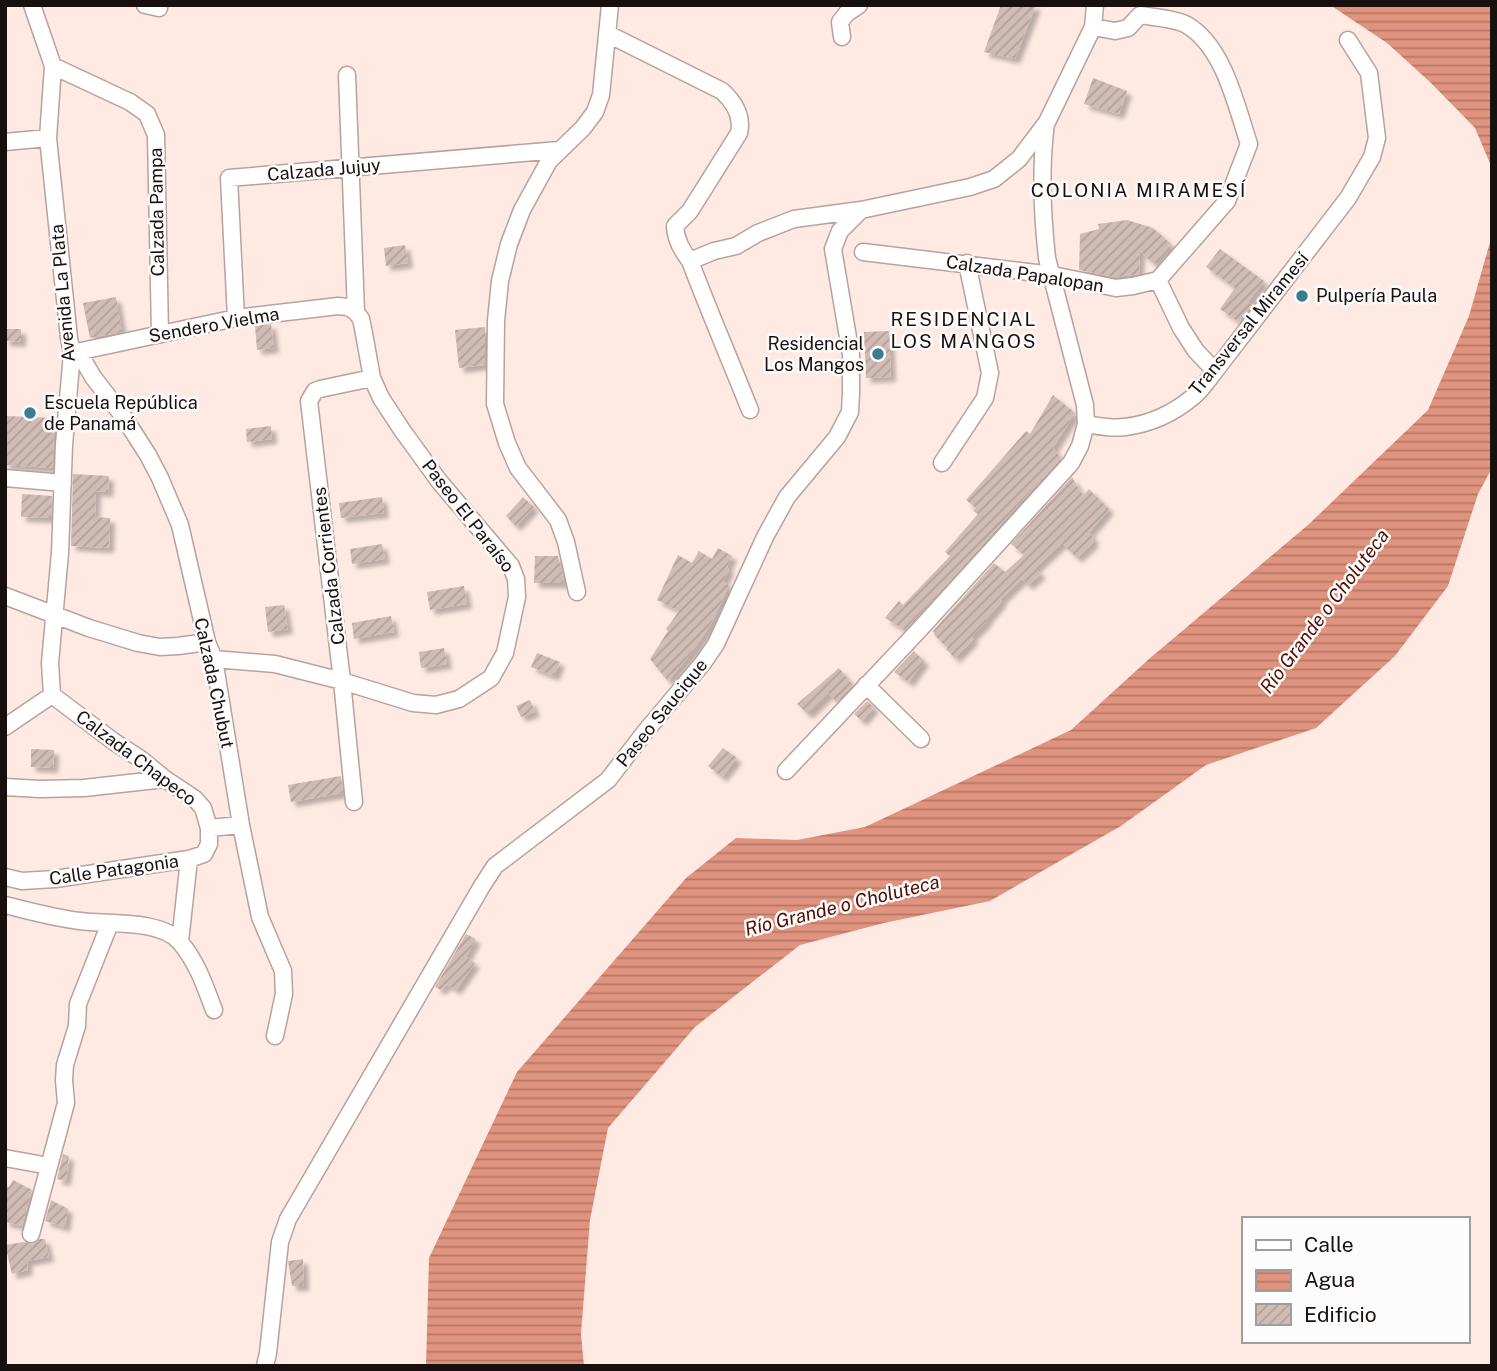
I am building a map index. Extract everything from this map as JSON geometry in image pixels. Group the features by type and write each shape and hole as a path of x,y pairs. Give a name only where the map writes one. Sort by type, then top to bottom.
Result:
{"street":[{"name":"Avenida La Plata","path":"32,5 52,66 48,138 69,338 75,352 53,614 50,663 52,695"},
{"path":"577,592 566,542 558,520 518,468 495,404 496,321 500,281 509,244 523,210 549,160 583,128 595,112 601,95 610,5"},
{"path":"842,37 841,22 847,13 859,5"},
{"path":"690,261 713,251 736,246 758,233 794,219 861,210 970,187 994,179 1019,159 1046,122 1093,27 1096,5"},
{"path":"1093,27 1115,31 1128,28 1138,10 1185,23 1206,39 1220,60 1250,144 1227,201 1158,280 1181,328 1196,351 1215,371"},
{"path":"608,34 722,91 731,100 739,116 739,133 690,211 675,226 676,237 690,261 750,410"},
{"name":"Transversal Miramesí","path":"1086,424 1125,427 1170,414 1195,395 1348,198 1372,157 1377,138 1369,73 1348,40"},
{"name":"Calzada Pampa","path":"52,66 130,102 147,114 156,135 160,334"},
{"name":"Paseo El Paraíso","path":"214,659 275,664 413,703 436,705 459,699 491,678 505,653 517,597 516,579 511,566 439,481 402,430 372,378 361,318 356,312 347,75"},
{"path":"786,771 1071,463 1080,446 1086,424 1085,405 1047,257 1042,178 1046,122"},
{"path":"5,142 48,138"},
{"name":"Calzada Jujuy","path":"236,318 229,177 559,150"},
{"name":"Paseo Saucique","path":"265,1366 280,1242 288,1219 482,886 495,866 608,780 704,663 716,644 765,537 787,497 837,437 850,412 851,355 833,248 840,231 861,210"},
{"name":"Calzada Papalopan","path":"863,252 1053,275 1116,288 1158,280"},
{"path":"942,463 985,398 990,373 967,264"},
{"name":"Sendero Vielma","path":"75,352 236,318 338,306 348,307 356,312"},
{"name":"Calzada Chubut","path":"75,352 123,416 148,455 180,525 207,642 214,659 240,825 260,917 283,971 284,994 275,1036"},
{"name":"Calzada Corrientes","path":"354,802 309,401 320,388 372,378"},
{"path":"5,478 63,483"},
{"path":"5,596 89,628 138,643 160,647 207,642"},
{"path":"866,685 921,739"},
{"path":"5,727 52,695"},
{"name":"Calzada Chapeco","path":"52,695 195,799 203,808 209,828"},
{"path":"5,787 84,788 164,779"},
{"path":"209,828 240,825"},
{"name":"Calle Patagonia","path":"11,881 55,879 189,859 204,854 209,844 209,828"},
{"path":"180,942 189,859"},
{"path":"5,905 79,921 154,927 176,937 188,952 202,978 214,1010"},
{"path":"31,1234 66,1103 65,1065 78,1026 78,1004 110,923"},
{"path":"5,1158 49,1166"}],"water":[{"path":"1330,5 1492,5 1492,168 1475,128 1431,83 1387,43"},
{"name":"Río Grande o Choluteca","path":"1492,235 1492,468 1478,494 1448,586 1395,656 1316,728 1206,765 1121,826 990,901 884,923 800,945 695,1027 608,1128 590,1220 581,1334 584,1366 426,1366 429,1258 517,1072 686,878 736,838 797,840 865,827 1071,730 1149,659 1308,525 1428,410 1469,316"}],"building":[{"path":"1001,5 1036,5 1015,59 984,52"},
{"path":"1093,78 1127,91 1119,114 1084,104"},
{"path":"1127,220 1153,228 1171,244 1153,263 1140,251 1139,274 1116,277 1079,270 1080,234 1099,229 1098,224"},
{"path":"405,245 408,263 386,266 384,248"},
{"path":"1220,249 1264,281 1248,302 1252,305 1239,322 1220,309 1235,288 1206,267"},
{"path":"116,297 122,332 90,338 83,303"},
{"path":"271,324 274,348 257,350 255,326"},
{"path":"485,327 485,365 459,368 455,330"},
{"path":"5,329 21,329 21,342 5,341"},
{"name":"Residencial Los Mangos","path":"889,331 891,377 866,378 864,332"},
{"path":"1053,395 1075,413 1053,448 1061,458 905,630 885,618 899,601 903,605 950,556 945,552 978,514 973,511 976,508 966,500 1026,431 1030,434"},
{"path":"5,416 55,418 52,468 5,465"},
{"path":"271,426 272,439 247,442 246,429"},
{"path":"73,474 109,476 108,492 96,491 95,517 110,518 109,548 71,546"},
{"path":"1072,477 1083,496 1089,489 1109,509 1089,533 1094,537 1094,542 1077,558 1062,543 1035,568 1041,574 1028,585 1022,579 1000,600 1002,601 987,621 971,637 974,639 955,658 933,631 994,563 1005,572 1024,555 1011,544"},
{"path":"22,494 52,496 51,518 21,517"},
{"path":"382,497 384,513 341,518 339,503"},
{"path":"523,497 534,507 516,526 506,516"},
{"path":"382,544 385,559 352,564 350,549"},
{"path":"718,548 732,556 723,582 729,585 711,624 668,681 650,659 679,611 657,600 678,555 692,563 699,551 712,559"},
{"path":"535,556 558,556 564,583 534,583"},
{"path":"464,586 467,604 430,610 427,592"},
{"path":"284,605 288,629 268,632 265,607"},
{"path":"391,616 394,632 354,639 352,623"},
{"path":"444,648 447,664 421,668 419,652"},
{"path":"914,651 924,661 909,682 894,672"},
{"path":"537,653 560,662 554,676 531,667"},
{"path":"839,668 853,685 836,702 829,693 808,714 797,704"},
{"path":"530,700 535,712 521,717 516,706"},
{"path":"867,701 874,707 862,721 854,714"},
{"path":"723,748 737,758 722,777 708,766"},
{"path":"31,749 54,750 53,768 31,767"},
{"path":"341,776 343,793 291,802 288,785"},
{"path":"466,934 476,939 466,957 475,963 456,990 446,984 441,990 435,987"},
{"path":"63,1154 69,1156 66,1181 57,1179"},
{"path":"13,1180 32,1190 22,1226 5,1222 5,1186 9,1187"},
{"path":"51,1200 68,1209 65,1227 45,1221"},
{"path":"45,1239 49,1257 27,1261 28,1270 12,1274 5,1245 24,1242 33,1244"},
{"path":"303,1259 304,1286 292,1286 288,1261"}],"place":[{"name":"Pulpería Paula","path":"1302,296"},
{"name":"Residencial Los Mangos","path":"878,354"},
{"name":"Escuela República de Panamá","path":"30,413"}],"district":[{"name":"COLONIA MIRAMESÍ","path":"1139,190"},
{"name":"RESIDENCIAL LOS MANGOS","path":"964,330"}]}
